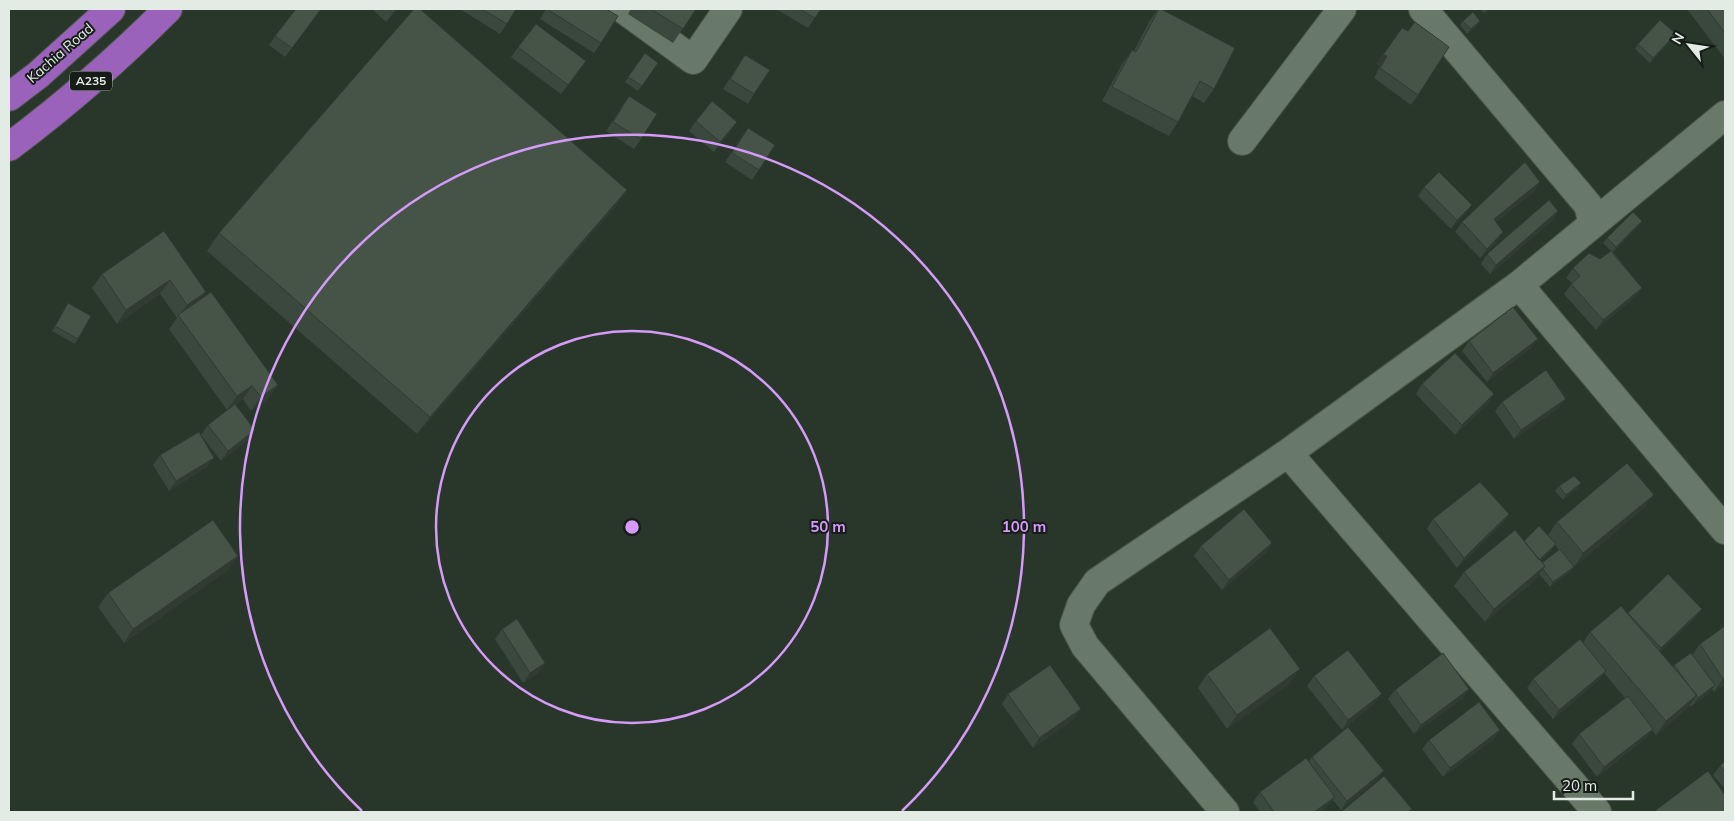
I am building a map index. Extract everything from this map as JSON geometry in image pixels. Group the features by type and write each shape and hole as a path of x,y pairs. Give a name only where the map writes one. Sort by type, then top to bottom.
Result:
{"highway":[{"name":"Kachia Road","path":"9,96 38,75 111,9"},
{"name":"A235","path":"9,147 45,120 125,51 168,9"}],"street":[{"path":"623,9 693,60 728,9"},
{"path":"1242,141 1342,9"},
{"path":"1423,9 1588,205 1593,224"},
{"path":"1226,812 1085,646 1074,625 1081,605 1097,582 1288,453 1519,285 1725,115"},
{"path":"1519,285 1725,530"},
{"path":"1288,453 1597,812"}],"building":[{"path":"296,9 321,9 292,48 275,36"},
{"path":"414,9 420,9 627,190 430,417 219,233"},
{"path":"482,9 516,9 507,24"},
{"path":"547,9 606,9 618,16 601,43"},
{"path":"651,9 696,9 683,29"},
{"path":"799,9 821,9 815,18"},
{"path":"1159,9 1235,48 1214,89 1200,81 1178,122 1112,87 1132,50 1136,52"},
{"path":"1707,9 1725,9 1725,33"},
{"path":"1473,12 1480,21 1471,29 1463,21"},
{"path":"1660,20 1676,34 1653,58 1638,44"},
{"path":"1415,22 1449,47 1418,95 1380,68 1387,56 1383,55 1402,28 1408,31"},
{"path":"536,24 586,61 568,85 518,47"},
{"path":"645,53 658,63 642,86 628,77"},
{"path":"745,55 770,70 754,94 730,79"},
{"path":"629,96 657,114 641,139 613,122"},
{"path":"712,101 737,122 720,142 696,121"},
{"path":"748,128 775,145 759,170 732,153"},
{"path":"1525,162 1540,182 1494,219 1503,232 1487,249 1462,222"},
{"path":"1439,172 1472,205 1457,220 1424,187"},
{"path":"1549,200 1558,211 1496,265 1487,254"},
{"path":"1633,212 1642,221 1616,247 1607,238"},
{"path":"164,231 206,292 187,305 170,280 126,310 102,274"},
{"path":"1611,251 1642,288 1603,320 1571,284 1580,276 1573,268 1589,253 1600,259"},
{"path":"211,292 278,385 261,397 252,386 237,396 178,315"},
{"path":"68,303 91,316 78,339 55,326"},
{"path":"1513,307 1538,339 1493,373 1469,341"},
{"path":"1455,353 1494,394 1462,425 1422,384"},
{"path":"1546,370 1566,399 1521,430 1502,402"},
{"path":"235,404 255,430 228,451 208,425"},
{"path":"199,432 214,458 176,481 160,455"},
{"path":"1627,463 1654,495 1583,553 1557,522"},
{"path":"1574,476 1581,483 1566,495 1559,486"},
{"path":"1480,482 1509,514 1464,558 1433,519"},
{"path":"1244,509 1272,543 1229,580 1201,546"},
{"path":"213,520 238,556 133,629 108,593"},
{"path":"1539,526 1556,544 1539,560 1524,541"},
{"path":"1515,530 1545,566 1494,609 1464,572"},
{"path":"1560,549 1574,567 1553,582 1543,569 1545,566 1542,563"},
{"path":"1668,574 1702,609 1661,648 1628,613"},
{"path":"1621,606 1697,695 1666,721 1590,632"},
{"path":"517,619 545,663 530,673 502,629"},
{"path":"1725,626 1725,677 1723,679 1700,644"},
{"path":"1270,628 1300,669 1237,715 1207,674"},
{"path":"1580,639 1606,671 1559,710 1533,679"},
{"path":"1348,650 1382,694 1348,720 1314,676"},
{"path":"1443,653 1469,689 1421,725 1395,690"},
{"path":"1691,653 1715,685 1698,698 1674,665"},
{"path":"1050,665 1081,709 1039,738 1008,694"},
{"path":"1628,696 1653,729 1604,767 1579,734"},
{"path":"1479,702 1500,730 1450,768 1429,740"},
{"path":"1348,727 1384,771 1347,801 1312,757"},
{"path":"1306,758 1335,797 1314,812 1274,812 1260,792"},
{"path":"1725,761 1725,772 1720,766"},
{"path":"1708,771 1725,795 1725,810 1723,812 1658,812 1656,810"},
{"path":"1384,776 1412,809 1408,812 1341,812"}]}
